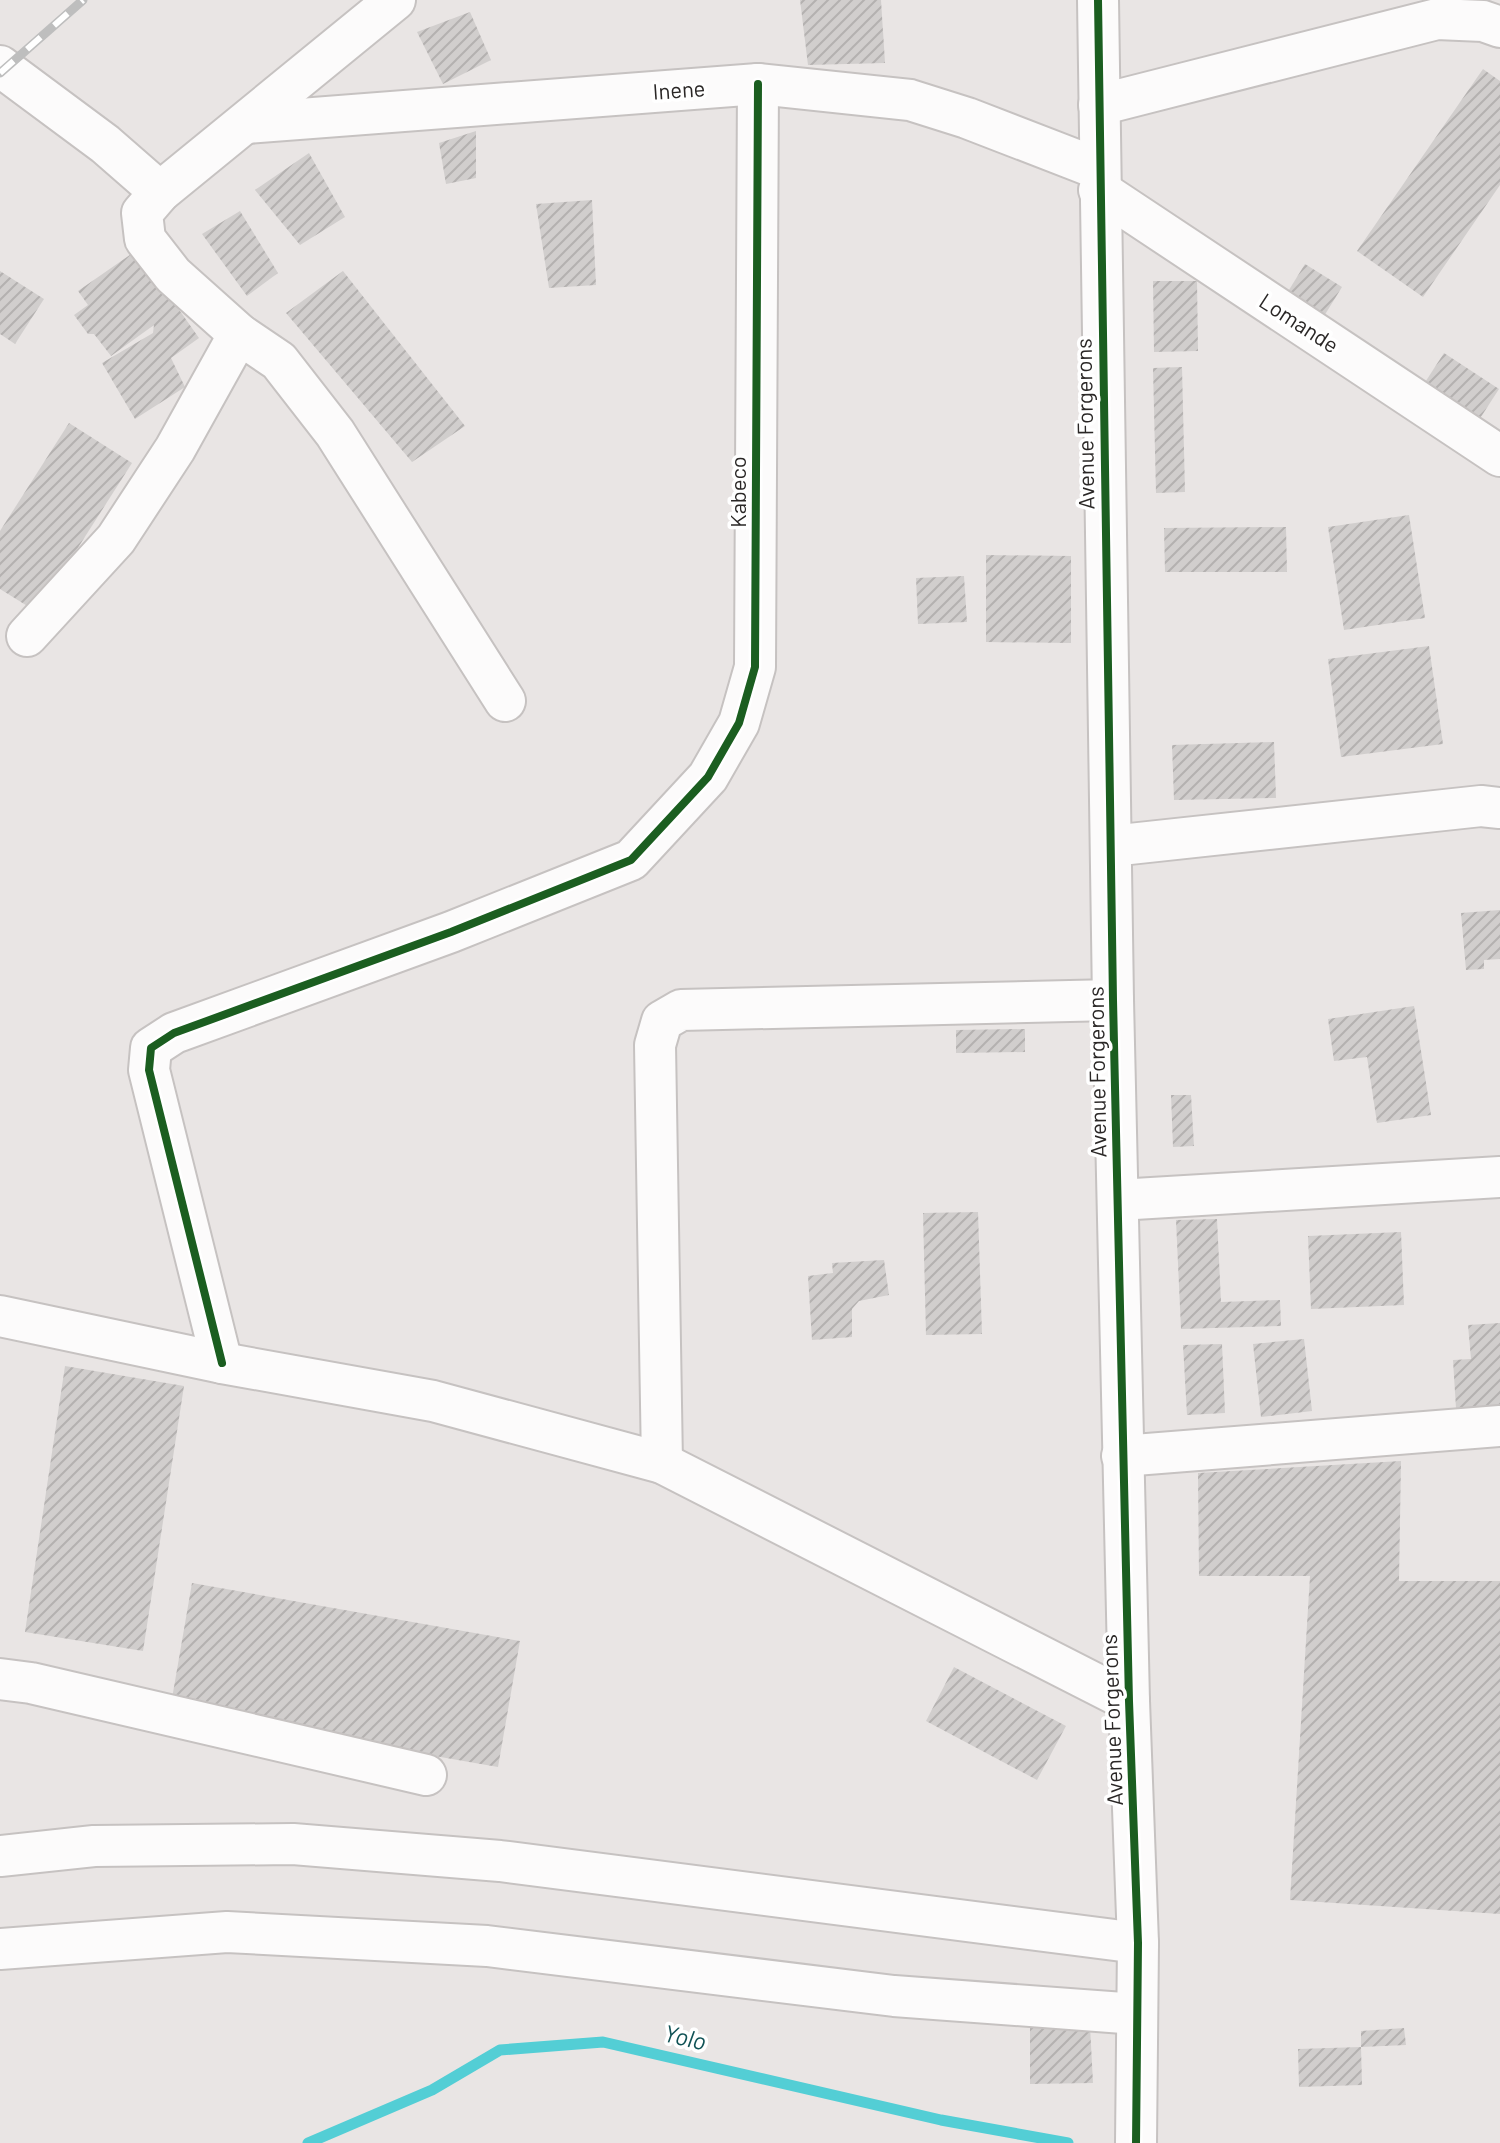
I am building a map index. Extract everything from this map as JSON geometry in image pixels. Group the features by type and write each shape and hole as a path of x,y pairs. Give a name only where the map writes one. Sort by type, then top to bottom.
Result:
{"street":[{"path":"395,0 160,192 142,213 145,239 173,275 239,334 279,361 335,433 505,701"},
{"name":"Avenue Forgerons","path":"1098,0 1122,1456 1138,1943 1136,2143"},
{"path":"1099,105 1437,19 1483,21 1500,27"},
{"path":"0,66 105,144 160,192"},
{"name":"Inene","path":"247,123 758,84 910,100 967,118 1099,180"},
{"name":"Kabeco","path":"222,1363 149,1070 151,1048 174,1033 451,932 631,860 708,777 739,723 755,667 758,84"},
{"name":"Lomande","path":"1099,180 1500,456"},
{"path":"27,636 116,539 175,449 239,334"},
{"path":"1111,846 1481,806 1500,808"},
{"path":"662,1463 655,1045 662,1021 681,1010 1113,1000"},
{"path":"1118,1200 1500,1177"},
{"path":"0,1316 222,1363 433,1401 662,1463 1129,1701"},
{"path":"1122,1456 1500,1426"},
{"path":"0,1679 46,1686 426,1775"},
{"path":"0,1856 94,1846 293,1844 500,1861 1138,1943"},
{"path":"0,1949 227,1932 487,1946 894,1996 1137,2014"}],"building":[{"path":"800,0 881,0 885,63 808,65"},
{"path":"470,12 491,60 443,84 417,32"},
{"path":"1483,69 1500,81 1500,185 1423,297 1357,251"},
{"path":"476,131 476,178 446,184 439,143"},
{"path":"309,153 345,217 300,245 255,190"},
{"path":"592,200 596,285 549,288 536,204"},
{"path":"240,211 278,273 247,296 202,234"},
{"path":"137,250 199,338 171,358 185,387 135,419 102,363 153,333 154,325 111,356 74,315 88,305 78,291"},
{"path":"1305,264 1342,287 1321,321 1284,298"},
{"path":"0,271 44,299 15,344 0,334"},
{"path":"343,271 465,426 412,462 286,313"},
{"path":"1153,281 1197,281 1198,351 1154,352"},
{"path":"1444,353 1499,389 1477,423 1422,387"},
{"path":"1182,367 1185,492 1156,493 1153,368"},
{"path":"69,423 132,463 37,612 0,589 0,531"},
{"path":"1409,515 1425,618 1344,630 1328,527"},
{"path":"1286,527 1287,572 1165,572 1164,528"},
{"path":"986,555 1071,556 1071,643 986,642"},
{"path":"964,576 967,622 918,624 916,578"},
{"path":"1429,646 1443,744 1341,757 1328,659"},
{"path":"1274,742 1276,798 1174,800 1172,745"},
{"path":"1500,910 1500,959 1484,960 1484,969 1466,970 1461,913"},
{"path":"1414,1006 1431,1115 1377,1123 1367,1057 1334,1061 1328,1019"},
{"path":"1025,1029 1025,1052 956,1053 956,1030"},
{"path":"1171,1095 1191,1095 1194,1146 1173,1147"},
{"path":"978,1212 982,1334 926,1335 923,1213"},
{"path":"1217,1219 1221,1302 1280,1300 1281,1326 1181,1329 1176,1220"},
{"path":"1401,1232 1404,1305 1311,1309 1308,1236"},
{"path":"884,1260 889,1295 859,1301 852,1309 852,1337 812,1340 808,1276 833,1273 832,1263"},
{"path":"1500,1323 1500,1405 1456,1408 1453,1360 1471,1359 1468,1325"},
{"path":"1304,1339 1312,1411 1261,1417 1253,1344"},
{"path":"1222,1344 1225,1413 1187,1415 1183,1345"},
{"path":"65,1366 184,1386 143,1651 25,1632"},
{"path":"1401,1461 1399,1581 1500,1581 1500,1914 1290,1900 1310,1576 1199,1576 1198,1473"},
{"path":"192,1583 520,1641 498,1767 170,1710"},
{"path":"954,1667 1066,1726 1037,1780 926,1721"},
{"path":"1030,2021 1090,2026 1093,2083 1030,2084"},
{"path":"1404,2028 1406,2045 1361,2047 1361,2031"},
{"path":"1361,2047 1362,2085 1299,2087 1298,2049"}],"waterway":[{"name":"Yolo","path":"308,2143 432,2090 500,2050 603,2042 941,2120 1068,2143"}],"railway":[{"path":"0,73 83,0"}],"cycle path":[{"path":"1098,0 1113,1000 1129,1701 1138,1943 1136,2143"},
{"path":"222,1363 149,1070 151,1048 174,1033 451,932 631,860 708,777 739,723 755,667 758,84"}]}
